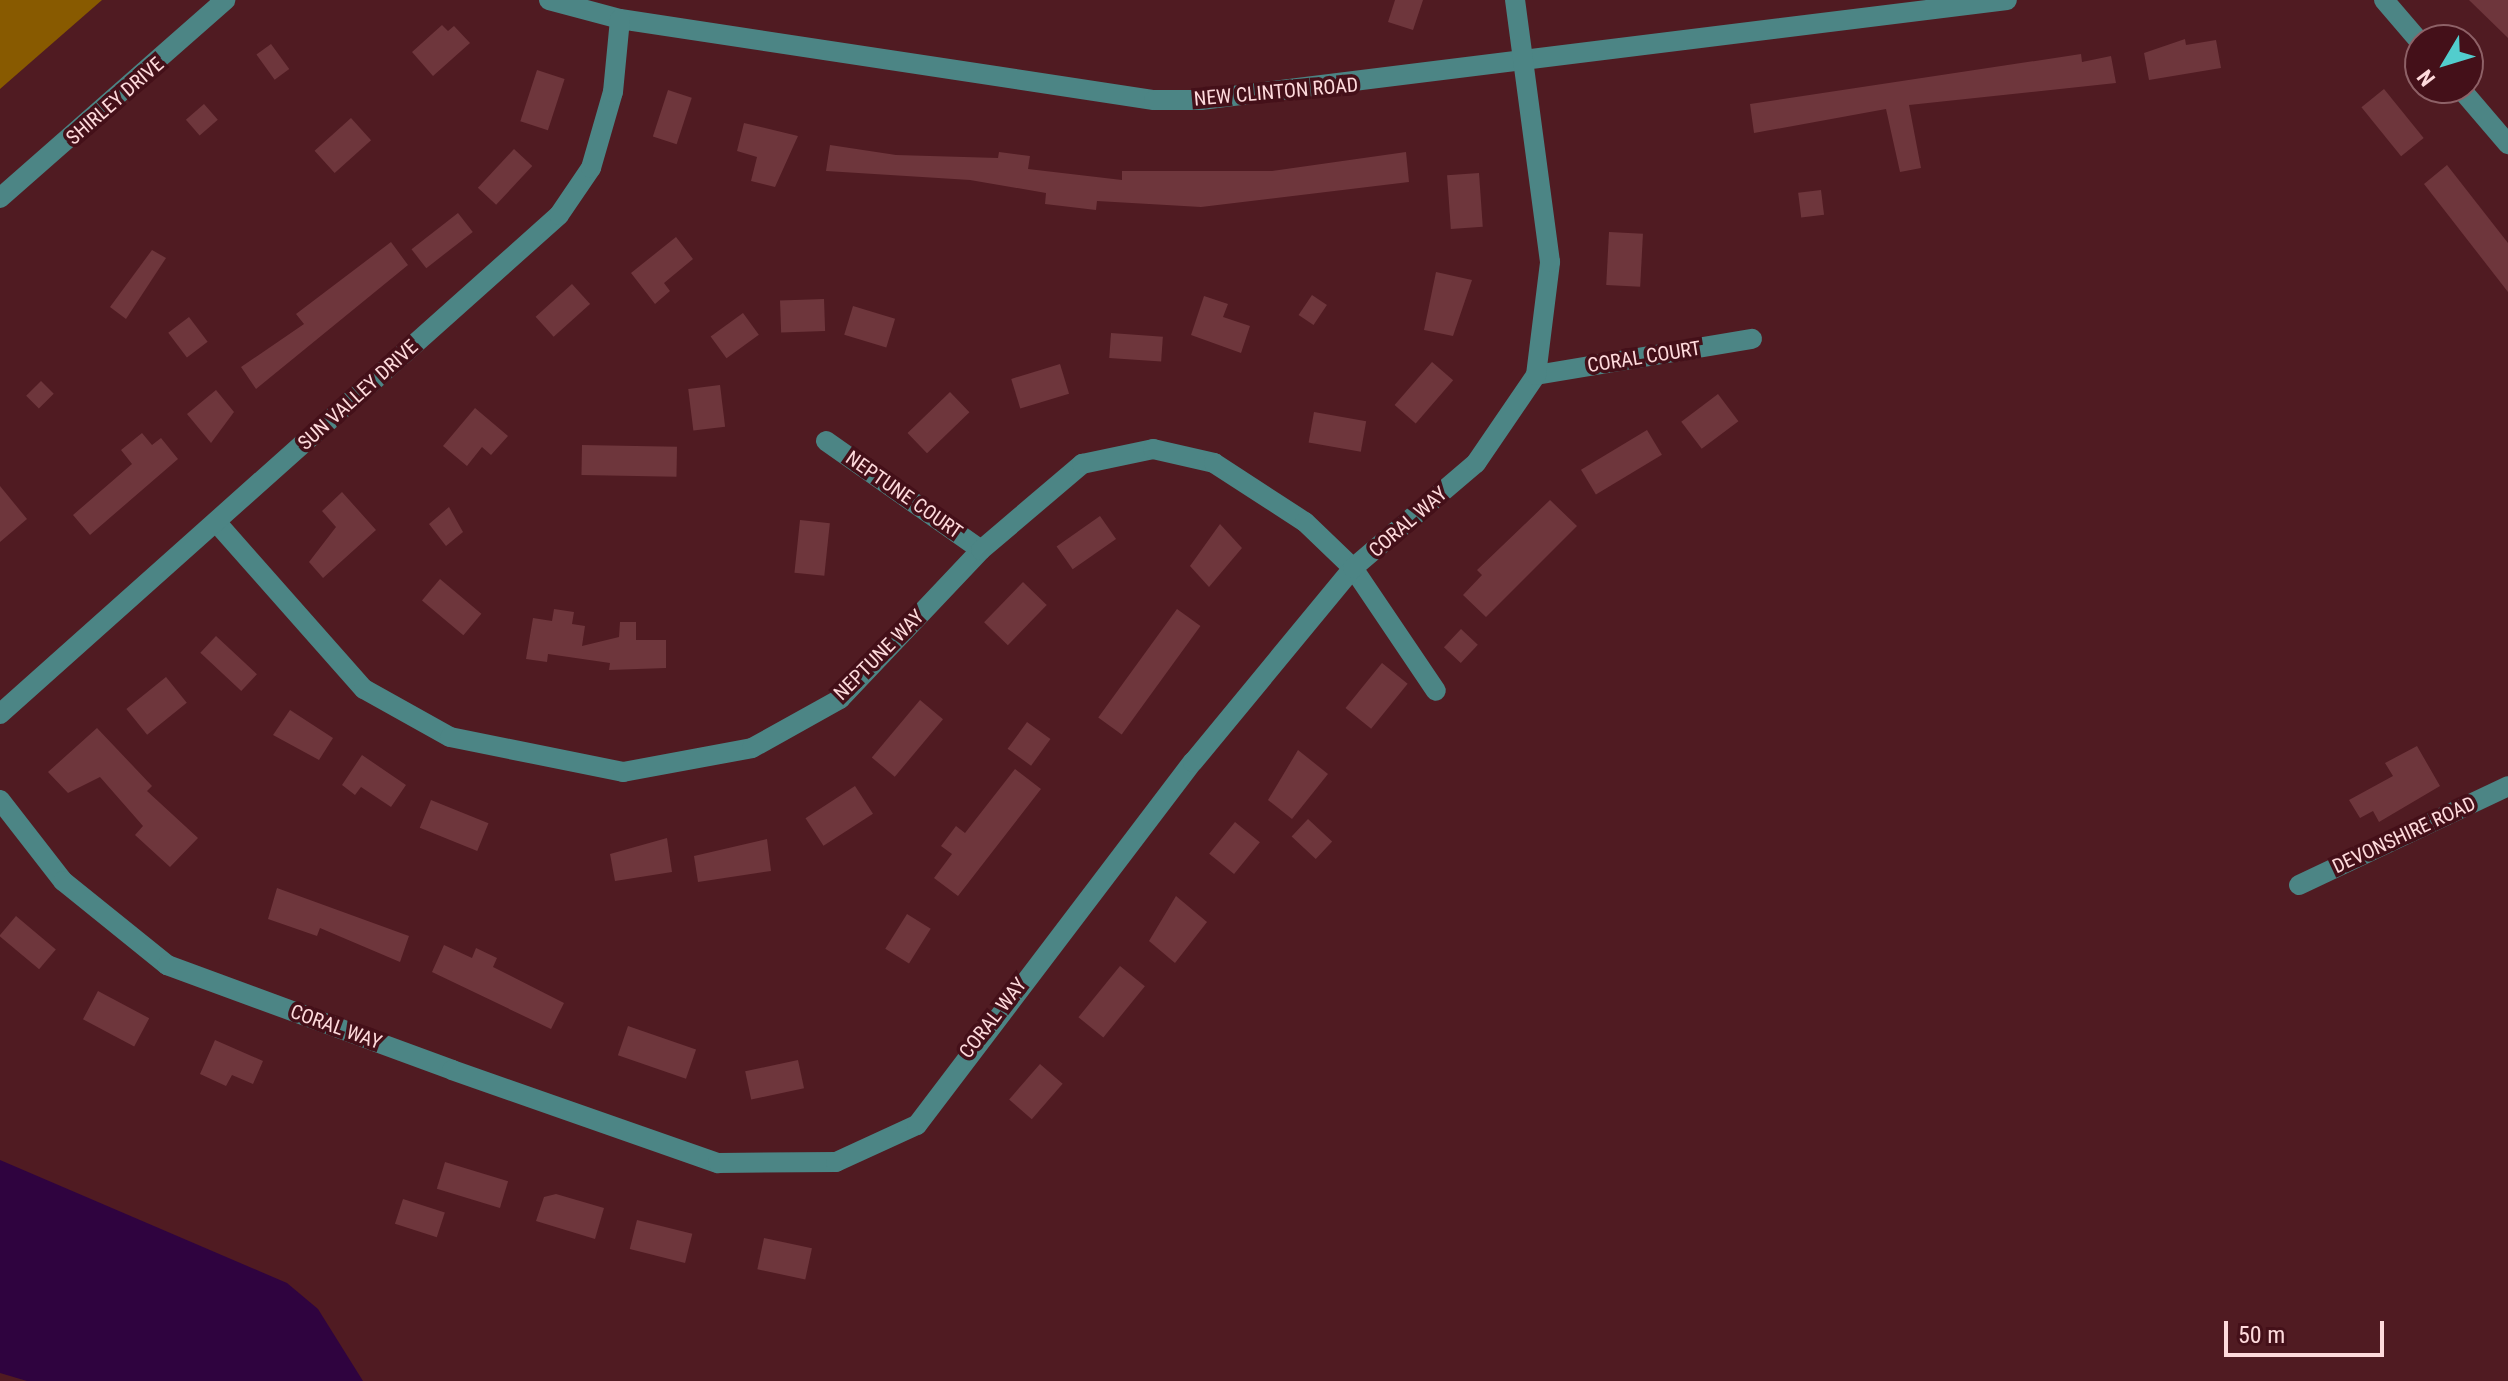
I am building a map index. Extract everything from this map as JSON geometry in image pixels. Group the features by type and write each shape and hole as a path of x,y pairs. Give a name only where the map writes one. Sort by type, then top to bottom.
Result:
{"street":[{"name":"SHIRLEY DRIVE","path":"0,198 127,94 225,0"},
{"name":"NEW CLINTON ROAD","path":"549,0 620,19 1154,100 1294,93 2007,0"},
{"name":"CORAL WAY","path":"0,800 63,881 167,965 718,1163 836,1162 917,1125 1174,786 1353,568 1476,463 1536,375 1550,262 1515,0"},
{"path":"2384,0 2405,24"},
{"name":"SUN VALLEY DRIVE","path":"0,714 559,215 591,168 613,92 620,19"},
{"path":"2474,104 2508,144"},
{"name":"CORAL COURT","path":"1536,375 1752,339"},
{"name":"NEPTUNE COURT","path":"826,441 981,550"},
{"name":"NEPTUNE WAY","path":"217,523 364,689 450,737 623,772 752,748 840,699 981,550 1082,464 1153,449 1241,476 1353,568 1436,691"},
{"name":"DEVONSHIRE ROAD","path":"2299,885 2508,786"}],"shaded area":[{"path":"0,0 102,0 0,89"},
{"path":"0,1160 287,1283 318,1309 363,1381 27,1381 0,1373"}],"building":[{"path":"1395,0 1423,0 1413,30 1388,22"},
{"path":"2469,0 2508,0 2508,38"},
{"path":"442,25 448,31 454,26 470,43 433,76 412,52"},
{"path":"2185,39 2186,45 2216,40 2221,68 2149,80 2144,53"},
{"path":"271,44 289,69 275,80 256,55"},
{"path":"2081,54 2082,62 2111,56 2116,83 1909,105 1921,168 1900,172 1886,109 1754,133 1750,104"},
{"path":"537,70 565,79 548,130 520,121"},
{"path":"2384,89 2424,138 2401,156 2361,107"},
{"path":"668,90 692,98 677,144 653,137"},
{"path":"204,104 218,120 200,136 186,120"},
{"path":"351,118 371,140 335,173 315,151"},
{"path":"744,123 798,136 775,187 751,181 757,157 737,151"},
{"path":"830,145 896,155 998,158 999,152 1030,156 1028,169 1122,180 1122,171 1272,171 1406,152 1409,182 1201,207 1097,201 1096,210 1045,204 1046,193 970,180 826,171"},
{"path":"514,149 532,166 496,205 478,188"},
{"path":"2447,165 2508,243 2508,292 2424,184"},
{"path":"1479,173 1483,227 1451,229 1447,175"},
{"path":"1821,190 1824,215 1801,218 1798,193"},
{"path":"458,213 473,232 426,268 412,249"},
{"path":"1609,232 1643,234 1640,287 1606,285"},
{"path":"676,237 693,259 664,283 670,291 655,304 631,273"},
{"path":"391,242 408,265 256,389 241,367 304,324 296,314"},
{"path":"152,250 166,258 126,319 110,307"},
{"path":"1436,272 1472,280 1453,336 1424,330"},
{"path":"572,284 590,304 554,337 536,317"},
{"path":"1312,295 1327,305 1314,325 1299,315"},
{"path":"1204,296 1228,304 1223,317 1250,326 1241,353 1191,335"},
{"path":"824,299 825,331 781,333 780,301"},
{"path":"853,306 895,319 886,348 844,335"},
{"path":"743,313 759,335 727,358 711,337"},
{"path":"189,317 208,342 187,357 168,333"},
{"path":"1111,333 1163,337 1161,362 1109,358"},
{"path":"1432,362 1453,380 1416,423 1395,405"},
{"path":"1060,364 1069,394 1020,409 1011,379"},
{"path":"41,381 54,394 39,409 26,396"},
{"path":"720,385 725,427 693,431 688,389"},
{"path":"216,390 234,412 211,443 187,414"},
{"path":"950,392 969,412 927,453 908,433"},
{"path":"1718,394 1738,421 1702,449 1681,422"},
{"path":"475,408 508,436 491,455 482,447 467,466 443,446"},
{"path":"1314,412 1366,421 1361,452 1309,443"},
{"path":"1647,430 1662,455 1596,495 1581,470"},
{"path":"142,433 152,445 161,438 178,459 90,535 73,515 132,464 121,450"},
{"path":"582,445 677,447 676,477 581,475"},
{"path":"0,486 27,519 0,542"},
{"path":"342,492 376,530 323,578 309,562 336,527 322,511"},
{"path":"1550,500 1577,526 1486,617 1463,595 1482,575 1477,570"},
{"path":"449,507 463,532 446,546 429,524"},
{"path":"1100,516 1116,539 1073,569 1057,546"},
{"path":"800,520 830,523 824,576 794,573"},
{"path":"1220,524 1242,548 1209,587 1190,566"},
{"path":"440,579 481,614 463,635 422,600"},
{"path":"1023,582 1047,605 1008,645 984,622"},
{"path":"554,609 574,612 572,624 585,626 582,646 619,637 620,622 636,622 636,640 666,640 666,668 609,670 610,663 548,654 547,662 526,659 533,618 552,621"},
{"path":"1177,609 1200,626 1122,734 1098,717"},
{"path":"1461,629 1478,645 1461,663 1444,647"},
{"path":"216,636 257,674 241,691 200,653"},
{"path":"1382,663 1408,684 1371,729 1345,708"},
{"path":"166,677 187,703 147,735 126,709"},
{"path":"920,700 943,719 895,777 872,757"},
{"path":"290,710 333,738 319,760 273,735"},
{"path":"1027,722 1050,739 1031,766 1008,749"},
{"path":"97,728 152,786 147,791 198,838 170,867 135,835 143,826 100,777 68,793 48,772"},
{"path":"2417,746 2440,786 2379,822 2373,811 2360,818 2349,800 2393,776 2385,763"},
{"path":"1298,750 1328,774 1292,819 1268,800"},
{"path":"362,755 406,785 391,807 361,787 355,795 342,785"},
{"path":"1015,769 1041,789 958,896 934,878 952,854 941,846 956,826 965,833"},
{"path":"855,786 873,814 823,846 806,818"},
{"path":"431,800 488,823 477,851 420,828"},
{"path":"1308,819 1332,842 1316,859 1292,837"},
{"path":"1235,822 1260,842 1234,874 1209,854"},
{"path":"667,838 672,872 615,881 610,854"},
{"path":"767,839 771,871 698,882 694,856"},
{"path":"277,888 409,936 400,962 320,928 317,936 268,919"},
{"path":"1176,896 1207,922 1175,963 1149,941"},
{"path":"907,914 931,929 909,964 885,949"},
{"path":"16,916 56,949 39,969 0,937"},
{"path":"444,945 472,958 476,948 497,958 493,967 564,1003 551,1029 432,972"},
{"path":"1120,966 1145,986 1103,1037 1078,1017"},
{"path":"98,991 149,1018 134,1046 83,1019"},
{"path":"628,1026 696,1049 686,1079 618,1055"},
{"path":"215,1040 263,1061 253,1084 232,1075 226,1086 200,1074"},
{"path":"798,1060 804,1088 751,1100 745,1071"},
{"path":"1040,1064 1063,1084 1032,1119 1009,1099"},
{"path":"445,1162 508,1181 500,1208 437,1189"},
{"path":"556,1194 604,1208 595,1239 536,1221 544,1197"},
{"path":"403,1199 445,1213 437,1237 395,1224"},
{"path":"637,1220 692,1234 685,1263 630,1249"},
{"path":"764,1238 812,1248 805,1279 757,1269"}]}
